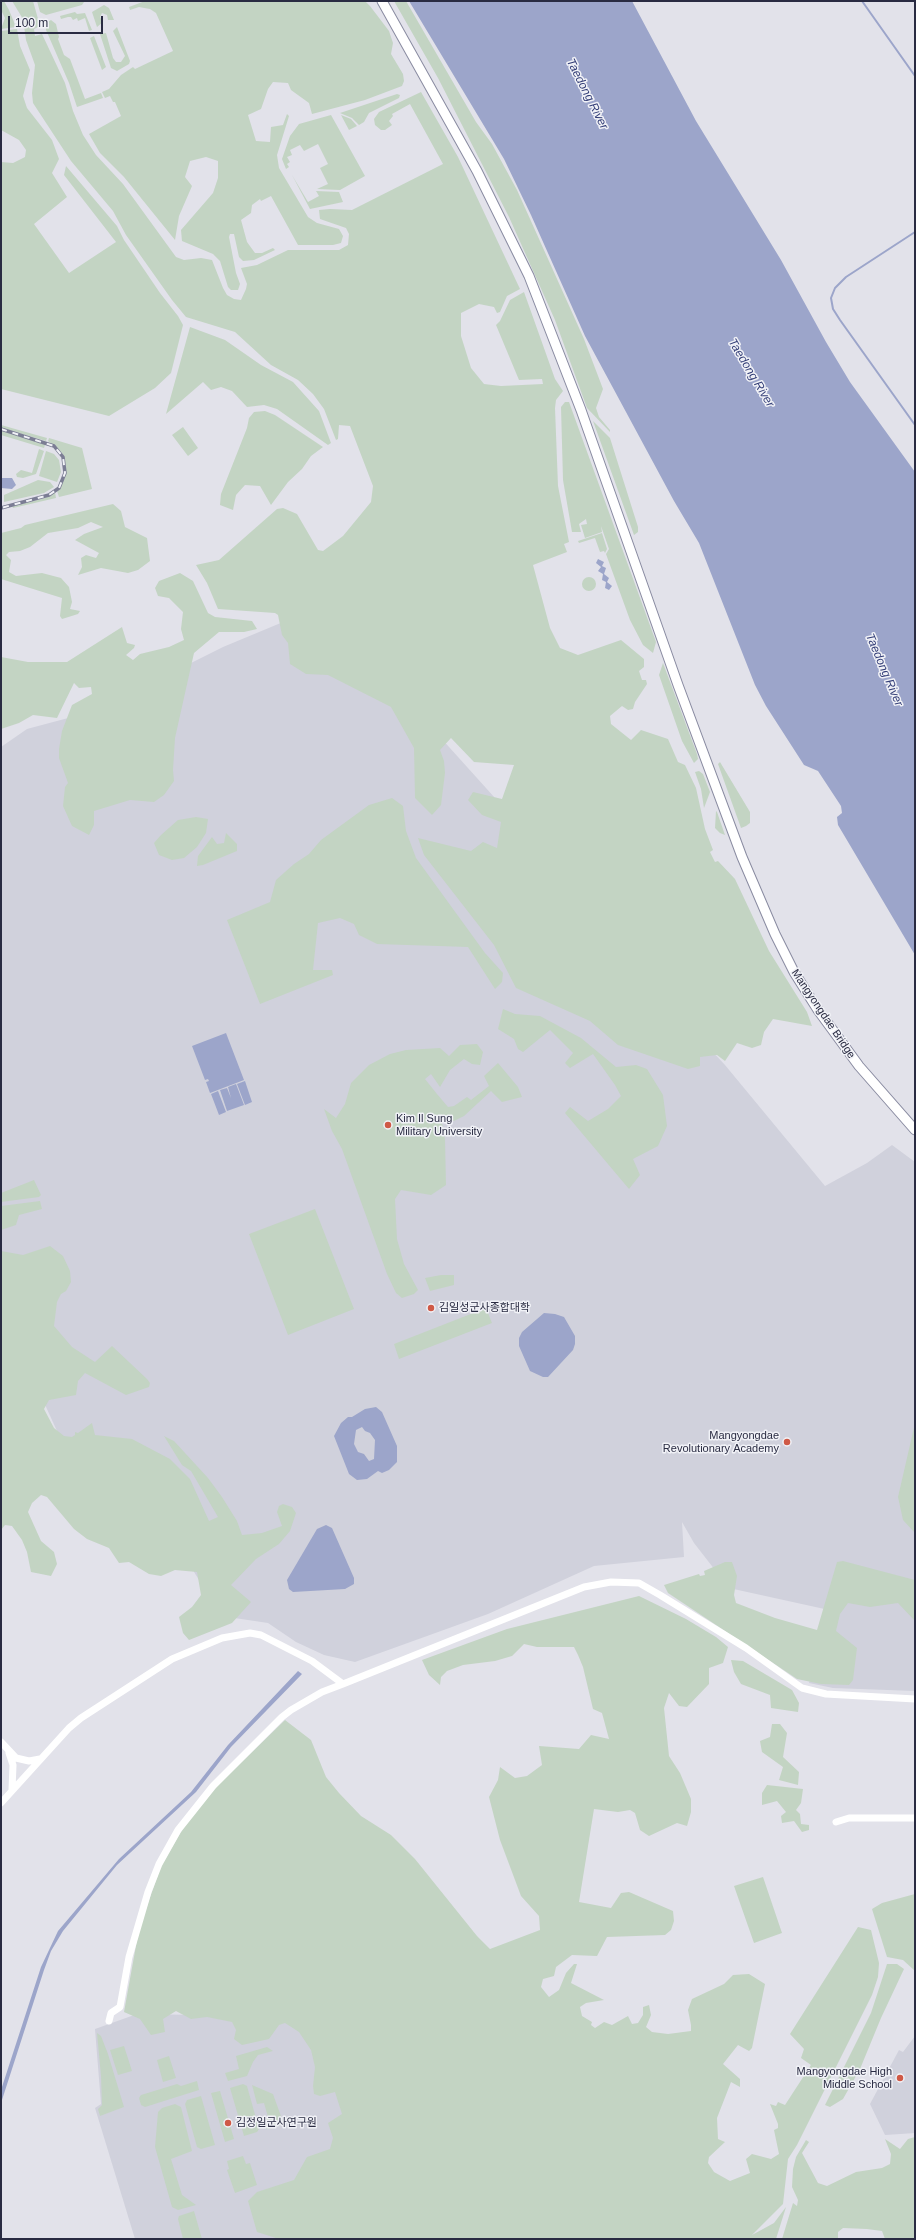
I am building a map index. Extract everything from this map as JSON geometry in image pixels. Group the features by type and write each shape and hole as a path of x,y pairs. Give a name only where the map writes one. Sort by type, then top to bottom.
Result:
{"highway":[{"name":"Mangyongdae Bridge","path":"382,1 492,201 529,276 552,332 678,685 761,903 794,972 818,1010 858,1066 915,1130"}],"main road":[{"path":"109,2021 110,2013 120,2007 129,1957 148,1892 159,1864 178,1830 213,1786 282,1717 322,1692 584,1587 623,1581 639,1584 660,1595 746,1648 802,1688 826,1694 915,1699"},
{"path":"1,1802 69,1728 81,1718 172,1660 222,1638 250,1633 261,1635 312,1661 343,1684"},
{"path":"1,1742 7,1750 22,1761 41,1759"},
{"path":"7,1750 13,1765 12,1790"},
{"path":"836,1822 849,1818 915,1818"}],"shaded area":[{"name":"Kim Il Sung Military University","path":"336,600 404,697 495,798 526,853 725,1065 825,1186 867,1163 892,1145 915,1162 915,1691 833,1688 809,1683 829,1610 729,1588 694,1543 682,1522 684,1557 594,1566 488,1614 355,1662 324,1655 296,1642 268,1623 221,1616 188,1562 62,1442 1,1308 1,747 27,729 72,717 123,697 223,647"},
{"name":"김정일군사연구원","path":"137,2014 325,2017 361,2138 300,2239 135,2239 95,2108 101,2104 95,2029"},
{"name":"Mangyongdae High Middle School","path":"915,2036 915,2133 885,2135 870,2104 899,2050 903,2052"}],"green space":[{"path":"1,1 4,1 16,27 1,29 5,18 1,10"},
{"path":"12,1 33,1 40,26 34,29 35,36 42,34 65,83 73,111 83,135 96,155 123,184 176,257 184,260 201,258 212,260 223,288 227,295 234,299 241,300 246,289 247,284 241,268 257,265 288,250 339,250 348,245 349,234 346,228 320,219 319,210 352,210 443,164 410,104 392,114 393,116 389,121 392,125 385,130 381,130 375,125 374,119 379,112 421,92 458,157 520,289 507,296 500,312 497,313 494,307 479,304 461,313 461,336 471,368 484,384 501,386 543,384 542,379 519,380 496,325 500,321 510,300 524,292 555,379 563,391 556,400 555,408 558,486 569,542 564,544 567,552 533,565 550,628 560,648 578,655 621,640 644,659 644,667 639,671 642,680 646,680 647,684 635,702 633,709 628,710 622,706 610,716 611,724 631,740 641,730 668,739 678,762 685,765 696,788 705,829 713,850 710,852 715,862 718,861 735,879 769,951 807,1012 812,1026 773,1019 764,1032 761,1045 752,1048 737,1043 725,1061 717,1055 700,1057 700,1066 688,1069 618,1045 590,1021 516,988 494,945 424,855 418,838 471,851 483,842 497,848 501,822 482,815 468,800 473,792 502,799 514,765 474,762 451,738 440,750 444,761 445,773 441,805 432,815 415,798 414,748 391,707 328,675 306,674 290,664 288,643 282,635 278,615 275,613 218,609 207,583 196,565 219,560 277,509 283,508 297,514 318,550 323,551 343,536 371,502 373,486 350,426 339,425 338,439 336,440 324,409 313,394 298,380 271,365 235,332 186,317 172,300 126,235 113,211 71,161 33,103 32,93 35,65 26,40 23,19"},
{"path":"37,1 84,2 82,5 46,15 40,12"},
{"path":"145,1 365,1 370,6 389,31 393,43 391,54 403,74 404,81 402,86 365,100 312,114 309,103 291,90 288,83 273,82 268,89 261,109 248,115 256,141 270,142 271,127 283,125 287,114 289,116 277,155 279,168 308,217 317,223 339,229 343,236 341,243 333,245 298,245 271,196 261,201 260,199 252,205 251,213 241,220 247,242 255,253 262,253 273,248 275,250 254,260 243,261 239,257 234,234 230,234 229,237 236,273 240,284 238,290 231,290 228,287 220,261 213,254 182,241 181,230 213,193 218,178 218,161 206,157 190,161 185,177 192,186 179,216 175,240 124,177 100,153 89,134 121,116 115,102 113,102 110,96 105,98 102,92 109,89 121,75 133,67 135,69 173,51 156,13 150,9 139,7 130,10 129,7"},
{"path":"394,1 406,1 476,122 492,144 517,190 584,339 603,389 596,408 599,417 610,432 587,408 555,320 509,217 438,78"},
{"path":"104,5 109,8 114,20 108,20 107,15 102,13 100,17 103,22 97,27 92,12"},
{"path":"75,12 77,14 85,13 92,30 89,31 85,18 78,21 77,18 73,20 71,17 61,19 60,16"},
{"path":"51,20 56,24 59,37 58,39 64,55 70,59 85,99 101,93 103,98 77,107 69,83 46,30 46,23"},
{"path":"117,27 130,61 129,64 117,71 111,68 100,34 106,33 113,58 116,62 121,62 125,56 113,31"},
{"path":"17,29 20,46 30,70 23,96 27,108 52,140 59,159 52,173 67,197 34,224 69,273 116,242 64,175 66,166 117,226 124,240 183,325 171,373 155,388 109,416 1,389 1,162 13,163 25,157 26,150 19,140 1,130 1,31"},
{"path":"94,36 106,67 102,70 90,38"},
{"path":"397,94 400,95 399,98 369,113 364,122 359,125 352,118 340,113"},
{"path":"331,115 365,176 340,190 317,189 328,184 320,168 328,164 318,144 304,151 300,145 290,150 292,155 287,157 290,162 287,164 289,167 286,169 282,159 290,136 299,124"},
{"path":"341,115 351,119 357,126 349,130"},
{"path":"292,175 308,202 319,196 316,191 339,192 343,202 310,209"},
{"path":"190,327 225,340 261,365 293,382 319,411 331,443 328,445 277,409 264,405 247,407 232,391 221,387 211,390 203,382 166,414"},
{"path":"565,402 569,402 656,642 653,653 643,645 630,620 606,554 609,549 601,526 602,532 585,538 581,525 587,524 586,519 579,524 581,532 572,532 563,480 561,407"},
{"path":"265,411 275,415 323,447 311,456 302,469 288,482 271,505 260,486 245,485 236,495 233,510 220,505 221,494 247,428 249,418 254,412"},
{"path":"593,421 610,438 638,527 638,532 634,535"},
{"path":"1,425 47,438 46,441 1,428"},
{"path":"183,427 198,448 188,456 172,435"},
{"path":"1,430 46,442 44,448 1,435"},
{"path":"49,438 82,448 92,489 59,497 57,491 65,478 66,466 62,453 48,441"},
{"path":"39,449 44,451 36,474 23,478 17,477 16,474 21,470 32,473"},
{"path":"46,451 54,454 59,460 61,472 57,482 39,476"},
{"path":"38,480 50,482 54,487 44,493 4,502 4,495"},
{"path":"55,492 56,498 13,508 12,506 45,498"},
{"path":"113,504 121,511 125,527 147,538 150,561 138,570 128,573 101,568 78,575 82,567 81,558 86,555 96,558 99,553 75,540 84,534 103,527 91,522 78,528 48,533 30,547 20,551 9,552 6,555 11,560 9,572 16,576 42,573 61,578 69,587 72,602 70,609 80,611 78,614 62,619 60,616 62,598 1,579 1,533 21,528 25,525"},
{"path":"602,533 607,549 605,553 604,551 600,552 595,538 579,543 578,541"},
{"path":"180,573 193,581 208,613 215,617 252,621 257,629 244,632 219,632 194,653 175,738 173,770 174,781 164,795 154,802 130,800 94,811 94,825 89,835 72,826 63,806 65,787 68,783 59,758 59,749 62,731 72,705 92,694 91,687 79,688 74,683 57,718 33,715 19,723 1,729 1,657 28,662 67,662 122,627 127,643 135,645 134,648 126,655 133,660 140,654 169,647 184,640 181,629 183,612 169,598 158,596 155,588 159,581"},
{"path":"589,577 594,579 596,584 594,589 589,591 584,589 582,584 584,579"},
{"path":"663,663 697,754 698,759 694,763 682,741 659,675"},
{"path":"720,762 750,812 750,823 741,828 718,764"},
{"path":"699,771 703,774 710,792 704,808 701,789 695,772"},
{"path":"392,798 403,806 406,831 416,858 485,953 503,973 502,982 495,989 468,947 377,944 359,935 354,924 340,918 318,923 313,970 332,970 333,975 260,1004 227,920 270,902 276,880 294,864 309,854 321,840 369,805"},
{"path":"716,811 725,835 720,833 715,828"},
{"path":"196,817 208,819 206,833 197,847 184,858 172,860 159,855 154,843 161,835 178,820"},
{"path":"226,833 237,844 237,851 197,866 198,856 212,837 217,844 224,843"},
{"path":"503,1009 515,1014 540,1016 581,1038 616,1067 636,1065 647,1069 663,1095 667,1126 658,1146 633,1159 640,1175 629,1189 565,1113 570,1107 588,1121 608,1109 621,1096 615,1085 593,1054 570,1068 565,1063 573,1053 550,1030 523,1052 518,1049 514,1039 498,1029"},
{"path":"477,1044 483,1052 480,1065 472,1064 464,1059 450,1070 440,1087 431,1074 425,1079 448,1107 454,1106 467,1097 471,1100 489,1086 484,1076 498,1063 518,1087 522,1097 502,1102 491,1091 464,1116 454,1121 441,1118 445,1139 446,1185 431,1195 401,1190 395,1199 397,1239 404,1264 418,1290 414,1294 402,1298 396,1293 387,1274 342,1149 332,1131 324,1109 336,1118 345,1104 351,1083 369,1065 390,1054 406,1050 440,1048 449,1056 460,1045"},
{"path":"34,1180 41,1195 39,1197 1,1202 1,1193"},
{"path":"40,1201 42,1209 19,1215 16,1225 1,1230 1,1206"},
{"path":"315,1209 354,1309 288,1335 249,1234"},
{"path":"50,1246 63,1256 70,1271 71,1282 66,1291 61,1294 57,1302 54,1326 72,1347 95,1362 112,1346 150,1383 149,1387 126,1395 85,1373 78,1381 76,1395 49,1400 44,1409 54,1428 64,1436 72,1437 75,1435 75,1432 78,1433 92,1423 95,1435 132,1439 170,1459 190,1479 209,1521 218,1517 191,1471 182,1465 164,1436 174,1441 208,1478 222,1497 237,1521 242,1535 262,1533 282,1526 277,1512 279,1506 283,1504 292,1507 296,1513 290,1531 279,1544 256,1559 231,1585 251,1602 232,1623 189,1640 183,1633 179,1617 192,1607 201,1595 197,1572 175,1570 161,1576 149,1574 129,1562 119,1563 109,1548 87,1539 74,1529 47,1497 41,1495 32,1503 28,1512 41,1541 54,1552 57,1564 51,1576 31,1572 27,1552 22,1540 12,1526 5,1525 1,1530 1,1251 23,1255"},
{"path":"441,1275 454,1275 454,1285 430,1291 425,1278"},
{"path":"486,1308 492,1323 399,1359 394,1344"},
{"path":"915,1423 915,1533 903,1520 898,1497"},
{"path":"843,1561 915,1580 915,1621 898,1603 870,1607 848,1603 840,1614 836,1631 857,1648 853,1680 849,1685 821,1684 797,1679 668,1593 664,1585 699,1574 700,1576 705,1575 704,1571 725,1562 732,1562 737,1576 734,1595 736,1603 775,1618 817,1630 837,1562"},
{"path":"639,1596 686,1619 716,1637 728,1647 723,1663 709,1668 709,1684 687,1707 679,1706 669,1693 664,1708 669,1756 680,1773 691,1799 691,1812 687,1826 677,1823 649,1836 640,1830 635,1813 630,1810 618,1812 594,1809 579,1902 611,1908 621,1893 629,1892 673,1911 674,1921 671,1930 665,1935 607,1937 597,1956 572,1955 556,1967 554,1976 543,1979 541,1987 549,1997 559,1990 566,1973 574,1964 577,1964 571,1983 604,2000 586,2003 580,2007 582,2016 592,2022 591,2025 595,2028 604,2022 612,2025 628,2016 632,2024 638,2023 643,2015 643,2007 649,2005 651,2015 646,2027 652,2032 668,2034 691,2031 688,2010 692,1999 724,1984 733,1975 749,1974 765,1984 752,2048 749,2051 738,2045 723,2064 740,2079 740,2087 731,2082 717,2118 718,2139 725,2142 709,2157 708,2163 714,2172 730,2181 750,2173 746,2159 752,2154 771,2159 779,2154 774,2130 778,2128 778,2124 770,2104 776,2106 778,2102 785,2105 811,2065 801,2058 804,2049 790,2034 858,1927 871,1930 879,1963 878,1977 872,1995 797,2145 788,2159 783,2204 752,2235 774,2223 786,2207 776,2239 279,2239 257,2232 248,2201 257,2192 294,2180 307,2157 330,2149 333,2138 328,2123 342,2114 335,2092 320,2096 314,2094 313,2086 315,2067 311,2050 299,2032 285,2023 279,2025 269,2039 242,2045 234,2039 236,2030 232,2022 207,2017 191,2019 176,2011 163,2019 165,2032 151,2035 140,2019 124,2012 139,1929 161,1866 184,1827 217,1786 285,1720 311,1740 326,1777 339,1793 361,1816 391,1835 415,1859 477,1936 490,1949 540,1930 539,1916 521,1896 500,1840 489,1797 498,1780 500,1767 515,1778 527,1776 542,1765 539,1746 579,1749 591,1735 609,1739 602,1713 593,1709 583,1667 578,1655 574,1647 537,1647 524,1644 512,1656 495,1661 463,1665 447,1671 441,1677 440,1685 429,1675 422,1660 507,1629"},
{"path":"731,1660 743,1661 792,1690 799,1703 798,1712 771,1708 770,1695 741,1684 734,1672"},
{"path":"772,1724 780,1724 787,1733 783,1757 799,1772 798,1785 779,1780 783,1767 762,1752 760,1741 770,1737"},
{"path":"767,1785 803,1789 801,1803 796,1810 800,1814 801,1824 809,1825 809,1830 802,1832 794,1821 782,1823 781,1816 786,1812 777,1801 762,1805 762,1793"},
{"path":"763,1877 782,1933 754,1943 734,1886"},
{"path":"915,1894 915,1971 903,1960 887,1957 872,1909 882,1903"},
{"path":"887,1964 897,1964 904,1969 881,2018 860,2069 843,2099 830,2107 825,2105 871,2013"},
{"path":"97,2033 101,2036 108,2054 124,2107 100,2116 98,2109 102,2105 101,2076"},
{"path":"124,2046 132,2071 118,2075 110,2050"},
{"path":"267,2047 273,2051 258,2055 247,2076 228,2081 225,2073 239,2069 236,2056"},
{"path":"169,2056 176,2078 163,2082 157,2060"},
{"path":"197,2081 199,2090 145,2107 141,2105 139,2098 141,2095 177,2084 181,2086"},
{"path":"243,2084 247,2086 259,2129 257,2132 244,2136 230,2088"},
{"path":"252,2085 273,2094 282,2119 287,2123 268,2129 265,2128 262,2119 268,2117 264,2103 257,2104"},
{"path":"220,2091 234,2139 225,2142 211,2093"},
{"path":"201,2096 215,2145 201,2149 197,2147 185,2104 187,2100"},
{"path":"175,2104 181,2107 192,2151 171,2159 182,2195 196,2205 178,2210 172,2207 155,2147 158,2112 162,2108"},
{"path":"915,2137 915,2239 885,2239 882,2231 843,2228 838,2232 838,2239 782,2239 793,2203 797,2206 798,2200 792,2187 793,2169 796,2157 806,2140 809,2142 802,2153 818,2183 827,2186 856,2172 882,2168 890,2164 891,2154 885,2139 900,2149 908,2139"},
{"path":"243,2156 246,2164 250,2163 257,2185 235,2193 227,2170 229,2169 227,2161"},
{"path":"194,2211 202,2239 183,2239 178,2219 179,2216"}],"water":[{"name":"Taedong River","path":"409,1 632,1 696,121 781,260 850,382 915,472 915,955 838,825 837,817 842,813 841,806 818,771 804,765 766,706 755,685 699,543 674,501 585,336 531,215 504,159"},
{"path":"1,478 12,478 16,485 12,489 1,488"},
{"path":"598,559 604,562 602,566 606,568 604,574 609,578 607,582 612,586 609,590 605,588 606,582 602,580 603,574 598,571 601,567 596,563"},
{"path":"226,1033 244,1080 210,1093 206,1082 209,1081 208,1079 205,1080 192,1046"},
{"path":"245,1081 252,1102 245,1105 237,1084"},
{"path":"236,1084 244,1105 227,1111 220,1090 227,1088 231,1098 228,1087"},
{"path":"218,1091 226,1112 219,1115 211,1094"},
{"path":"544,1313 564,1317 575,1336 573,1350 548,1377 543,1377 530,1371 519,1346 519,1338 522,1332"},
{"path":"376,1407 382,1412 397,1446 397,1462 389,1470 382,1473 378,1471 367,1479 357,1480 349,1474 334,1436 341,1423 348,1417 352,1417 365,1409","holes":["362,1427 365,1431 370,1433 375,1440 374,1459 369,1461 364,1454 358,1452 354,1444 356,1430"]},
{"path":"326,1525 332,1528 354,1578 354,1584 345,1589 293,1592 289,1589 287,1580 317,1529"},
{"path":"298,1671 302,1674 231,1747 196,1792 117,1865 63,1931 51,1951 44,1970 1,2103 1,2090 41,1967 58,1931 119,1859 191,1792 228,1745"}],"waterway":[{"path":"862,1 915,76"},
{"path":"915,232 846,277 835,288 831,298 833,309 840,320 915,425"}],"railway":[{"path":"1,429 54,446 63,457 65,473 59,488 49,495 1,508"}],"place":[{"name":"Kim Il Sung Military University","path":"388,1125"},
{"name":"김일성군사종합대학","path":"431,1308"},
{"name":"Mangyongdae Revolutionary Academy","path":"787,1442"},
{"name":"Mangyongdae High Middle School","path":"900,2078"},
{"name":"김정일군사연구원","path":"228,2123"}]}
